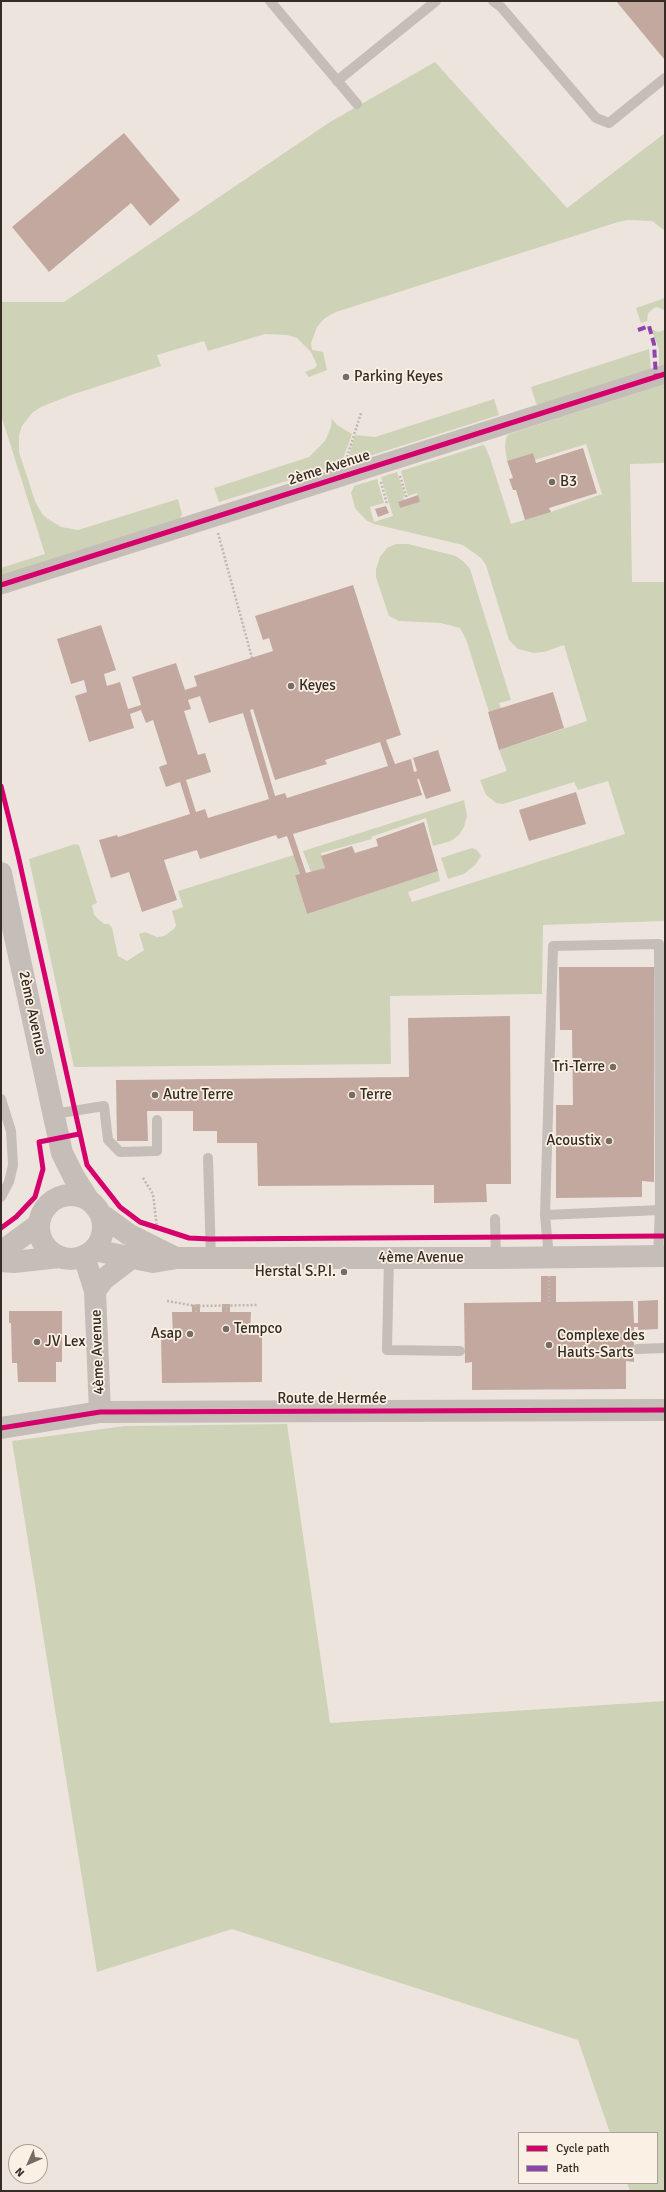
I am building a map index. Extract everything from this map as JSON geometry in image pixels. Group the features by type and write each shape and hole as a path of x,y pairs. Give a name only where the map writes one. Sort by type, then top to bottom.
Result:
{"street":[{"name":"2ème Avenue","path":"1,585 665,374"},
{"name":"2ème Avenue","path":"1,873 6,919 54,1114 62,1153 74,1177 95,1207"},
{"name":"2ème Avenue","path":"50,1202 62,1153"},
{"name":"4ème Avenue","path":"50,1202 61,1196 73,1194 95,1207 128,1234 177,1258"},
{"path":"50,1202 44,1208 39,1224 39,1235 43,1244 59,1257"},
{"path":"89,1253 100,1241 103,1230 95,1207"},
{"path":"1,1252 39,1224"},
{"name":"4ème Avenue","path":"89,1253 95,1291 100,1412"},
{"name":"4ème Avenue","path":"1,1261 14,1262 59,1257 75,1259 89,1253 153,1262 177,1258 496,1258 662,1256"},
{"name":"4ème Avenue","path":"95,1291 104,1279 130,1259"},
{"name":"Route de Hermée","path":"1,1428 100,1412 665,1410"}],"lane":[{"path":"270,1 357,104"},
{"path":"337,80 436,1"},
{"path":"493,1 500,7 596,118 609,123 665,78"},
{"path":"549,1257 546,1215 553,946 659,944 660,1210 662,1256"},
{"path":"1,1099 10,1131 13,1165 9,1182 1,1197"},
{"path":"54,1114 104,1106 108,1140 120,1152 157,1151 157,1120"},
{"path":"208,1158 211,1259"},
{"path":"546,1215 660,1210"},
{"path":"495,1219 496,1258"},
{"path":"389,1258 387,1350 460,1352"},
{"path":"637,1349 665,1348"}],"path":[{"path":"398,470 407,499"},
{"path":"379,476 387,504"},
{"path":"216,527 252,658"},
{"path":"143,1178 153,1194 154,1227 164,1230"},
{"path":"549,1257 549,1302"},
{"path":"167,1301 196,1306 227,1307 258,1305"},
{"path":"196,1306 196,1312"},
{"path":"226,1312 227,1307"}],"green space":[{"path":"435,62 567,208 665,133 665,231 652,221 627,220 336,312 325,318 317,327 311,343 312,350 323,352 327,370 309,377 305,372 315,368 317,365 311,352 297,338 287,335 265,334 208,351 204,341 157,355 161,366 71,395 41,407 32,413 22,426 19,435 19,452 35,501 42,514 48,519 61,527 78,530 178,499 182,514 180,519 1,576 1,568 45,554 1,415 1,302 64,302 330,122"},
{"path":"665,298 665,310 657,307 654,308 648,313 647,321 641,323 636,308"},
{"path":"651,329 658,332 665,330 665,365 659,367 659,349"},
{"path":"649,349 651,371 537,405 536,403 531,387"},
{"path":"665,384 665,463 630,464 632,582 665,582 665,921 543,925 542,994 390,996 391,1064 74,1067 29,859 75,844 79,845 97,903 92,905 94,915 104,924 109,924 112,928 118,956 127,961 144,950 139,934 145,932 157,937 164,936 174,929 176,925 172,911 183,907 178,891 294,855 300,874 295,875 307,914 438,871 440,881 408,892 412,902 625,834 608,781 578,790 574,782 503,804 496,803 486,795 480,780 507,771 499,750 587,721 564,645 544,652 534,653 518,649 509,640 486,565 481,558 463,545 374,524 366,520 355,508 351,493 354,486 377,479 384,503 370,507 374,522 393,516 381,477 397,472 405,496 403,497 404,500 398,502 400,508 420,502 417,493 408,496 401,471 483,445 485,446 490,458 511,524 551,512 602,494 586,444 535,460 533,453 507,461 505,447 506,438 509,434"},
{"path":"494,399 499,415 347,463 355,435 375,437"},
{"path":"332,419 337,425 352,434 341,464 219,502 214,488 309,457 325,441 331,427"},
{"path":"396,544 408,544 456,556 470,569 511,700 499,703 501,708 489,712 466,639 460,628 441,623 399,621 389,616 376,577 376,569 380,557 387,548"},
{"path":"464,800 467,816 464,827 459,835 451,841 433,846 426,818 371,837 372,839 321,853 325,868 311,872 303,851"},
{"path":"472,848 477,850 481,856 475,865 464,874 448,879 441,858"},
{"path":"287,1424 330,1723 665,1701 665,2191 630,2191 627,2184 658,2184 658,2132 610,2132 578,2040 232,1929 97,1972 12,1441 125,1426"}],"building":[{"path":"616,1 665,1 664,59"},
{"path":"124,133 180,200 150,226 131,203 49,272 12,227"},
{"name":"B3","path":"583,448 597,493 549,508 551,512 525,520 516,490 513,490 509,479 513,478 507,461 533,453 536,463"},
{"path":"418,495 420,502 400,508 398,502"},
{"path":"386,506 389,513 378,517 375,509"},
{"path":"353,585 401,735 386,740 395,764 411,759 414,772 417,771 413,758 438,750 451,791 426,799 419,779 417,779 422,795 293,834 306,873 325,868 321,856 352,846 355,853 378,846 376,839 424,822 438,871 307,914 295,875 300,874 287,836 278,839 276,835 200,859 197,850 164,860 177,900 142,912 129,872 111,878 99,840 117,835 118,837 190,814 180,782 166,787 159,767 167,764 153,720 146,723 141,710 130,714 134,728 89,742 75,696 87,692 84,680 71,684 57,639 101,625 116,670 104,674 107,686 120,682 128,709 141,705 132,677 176,663 185,690 197,686 194,676 273,651 269,638 263,640 255,616","holes":["200,696 209,723 243,713 269,799 208,818 205,809 196,812 186,780 211,772 205,753 198,755 184,711 191,709 188,700","253,709 275,780 327,764 325,760 380,742 388,766 287,798 285,793 275,796 250,710"]},
{"path":"553,692 564,728 499,750 488,712"},
{"path":"576,792 586,824 529,841 519,810"},
{"name":"Tri-Terre","path":"559,967 654,967 654,1182 642,1181 642,1197 556,1198 556,1105 573,1105 572,1030 560,1030"},
{"name":"Terre","path":"510,1016 511,1184 486,1184 487,1202 434,1203 434,1185 258,1186 257,1143 217,1143 217,1131 193,1131 193,1111 147,1111 148,1141 117,1141 116,1080 409,1077 408,1018"},
{"name":"Complexe des Hauts-Sarts","path":"541,1276 556,1276 556,1302 633,1301 634,1323 638,1323 638,1301 658,1300 658,1329 638,1330 638,1327 634,1327 634,1362 626,1361 626,1389 472,1390 472,1362 465,1363 464,1303 541,1302"},
{"path":"200,1304 200,1312 222,1312 222,1304 230,1304 230,1312 251,1312 250,1335 262,1334 262,1382 162,1383 161,1336 173,1335 172,1312 192,1312 192,1305"},
{"name":"JV Lex","path":"9,1311 62,1311 62,1362 56,1362 56,1382 18,1382 17,1363 12,1363 11,1323 9,1323"}],"marked path":[{"path":"638,330 649,326 654,344 656,378"}],"cycle path":[{"path":"1,585 665,374"},
{"path":"1,786 18,855 87,1165 120,1207 140,1222 189,1238 210,1239 665,1236"},
{"path":"1,1228 16,1217 35,1197 43,1169 39,1142 79,1134"},
{"path":"1,1428 100,1412 665,1410"}],"place":[{"name":"Parking Keyes","path":"346,377"},
{"name":"B3","path":"552,482"},
{"name":"Keyes","path":"291,686"},
{"name":"Tri-Terre","path":"613,1067"},
{"name":"Autre Terre","path":"155,1095"},
{"name":"Terre","path":"352,1095"},
{"name":"Acoustix","path":"609,1141"},
{"name":"Herstal S.P.I.","path":"344,1272"},
{"name":"Tempco","path":"226,1329"},
{"name":"Asap","path":"190,1334"},
{"name":"JV Lex","path":"37,1342"},
{"name":"Complexe des Hauts-Sarts","path":"549,1345"}]}
